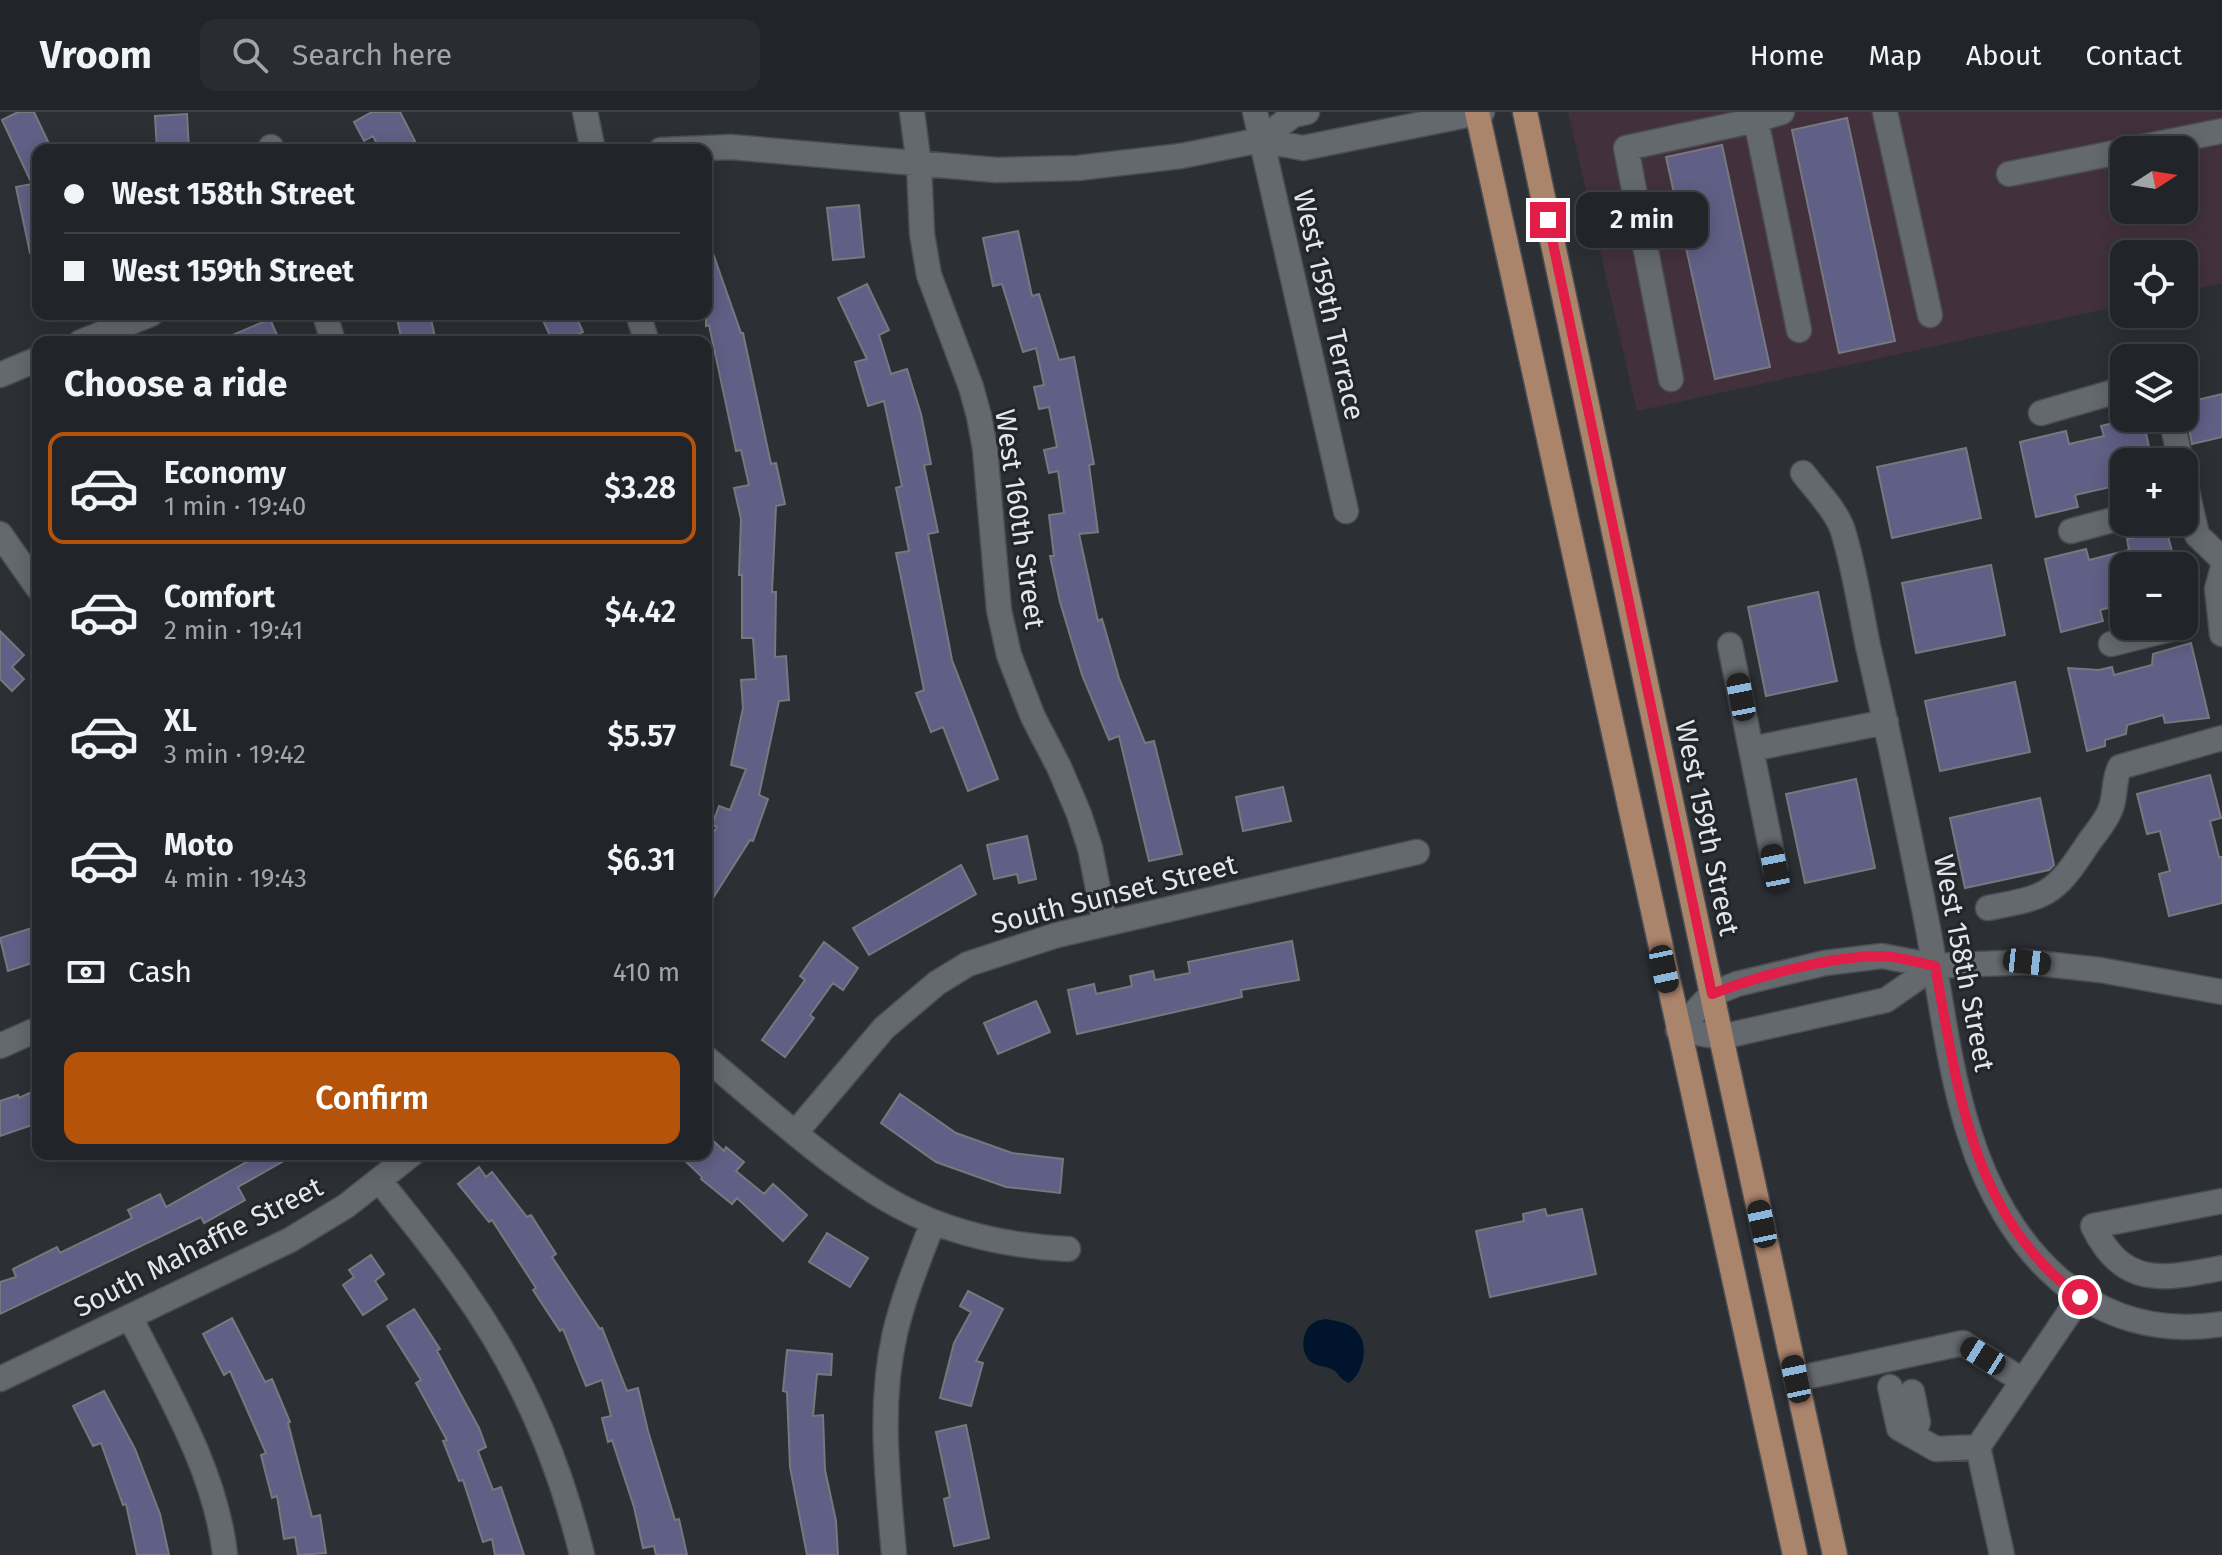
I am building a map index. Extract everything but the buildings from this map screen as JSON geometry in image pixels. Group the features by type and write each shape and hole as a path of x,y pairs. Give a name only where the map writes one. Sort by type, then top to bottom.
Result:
{"main road":[{"path":"1479,112 1795,1555"},
{"name":"West 159th Street","path":"1525,112 1721,1037 1835,1555"}],"street":[{"path":"585,112 592,144"},
{"name":"West 160th Street","path":"912,112 919,165 922,234 929,275 971,387 985,449 999,610 1009,655 1028,707 1079,814 1090,848 1105,924"},
{"name":"West 159th Terrace","path":"1255,112 1346,511"},
{"path":"1261,140 1293,115 1307,112"},
{"path":"712,148 996,170 1078,168 1181,156 1261,140 1303,148 1479,112"},
{"path":"1671,379 1626,148 1782,112"},
{"path":"1885,112 1930,315"},
{"path":"1756,120 1799,330"},
{"path":"2197,136 2222,131"},
{"path":"2009,174 2110,153"},
{"path":"96,336 136,320"},
{"path":"0,375 32,362"},
{"path":"2041,413 2110,393"},
{"name":"West 158th Street","path":"1803,473 1841,525 1886,722 1955,1079 1969,1133 1989,1184 2034,1256 2090,1304 2119,1316 2155,1325 2193,1329 2222,1324"},
{"path":"2071,531 2110,521"},
{"path":"0,534 32,579"},
{"path":"2198,536 2222,559"},
{"path":"2198,626 2220,625 2217,589 2222,571"},
{"path":"2111,644 2127,640"},
{"path":"1730,645 1775,868"},
{"path":"1751,749 1886,722"},
{"path":"1988,908 2046,894 2067,876 2107,817 2113,804 2114,779 2120,767 2222,738"},
{"name":"South Sunset Street","path":"796,1132 884,1028 937,983 968,964 1006,950 1105,924 1417,852"},
{"path":"1678,1030 1712,994 1737,984 1839,961 1882,956 1935,966 2027,962 2100,970 2222,992"},
{"path":"1678,1030 1721,1037 1886,1000 1935,966"},
{"path":"0,1046 32,1032"},
{"path":"712,1063 873,1191 933,1222 995,1241 1068,1249"},
{"name":"South Mahaffie Street","path":"0,1379 290,1240 346,1206 405,1160"},
{"path":"380,1181 463,1289 498,1344 528,1401 553,1460 582,1555"},
{"path":"2222,1201 2093,1226 2115,1259 2151,1277 2169,1278 2222,1268"},
{"path":"894,1555 885,1448 888,1376 906,1292 933,1222"},
{"path":"2002,1555 1978,1447 2080,1297"},
{"path":"130,1317 191,1441 214,1503 225,1555"},
{"path":"1796,1379 1898,1377 1963,1343 2023,1381"},
{"path":"1898,1377 1918,1422 1914,1434 1936,1449 1978,1447"}],"shaded area":[{"path":"1568,112 2222,112 2222,283 2198,289 2198,240 2110,240 2110,308 1637,411"}],"water":[{"path":"1326,1319 1353,1327 1363,1343 1361,1365 1349,1383 1332,1369 1314,1364 1305,1353 1303,1342 1306,1331 1315,1322"}],"route":[{"path":"1548,220 1712,994 1737,984 1825,963 1882,956 1935,966 1955,1079 1969,1133 1989,1184 2034,1256 2080,1297"}]}
